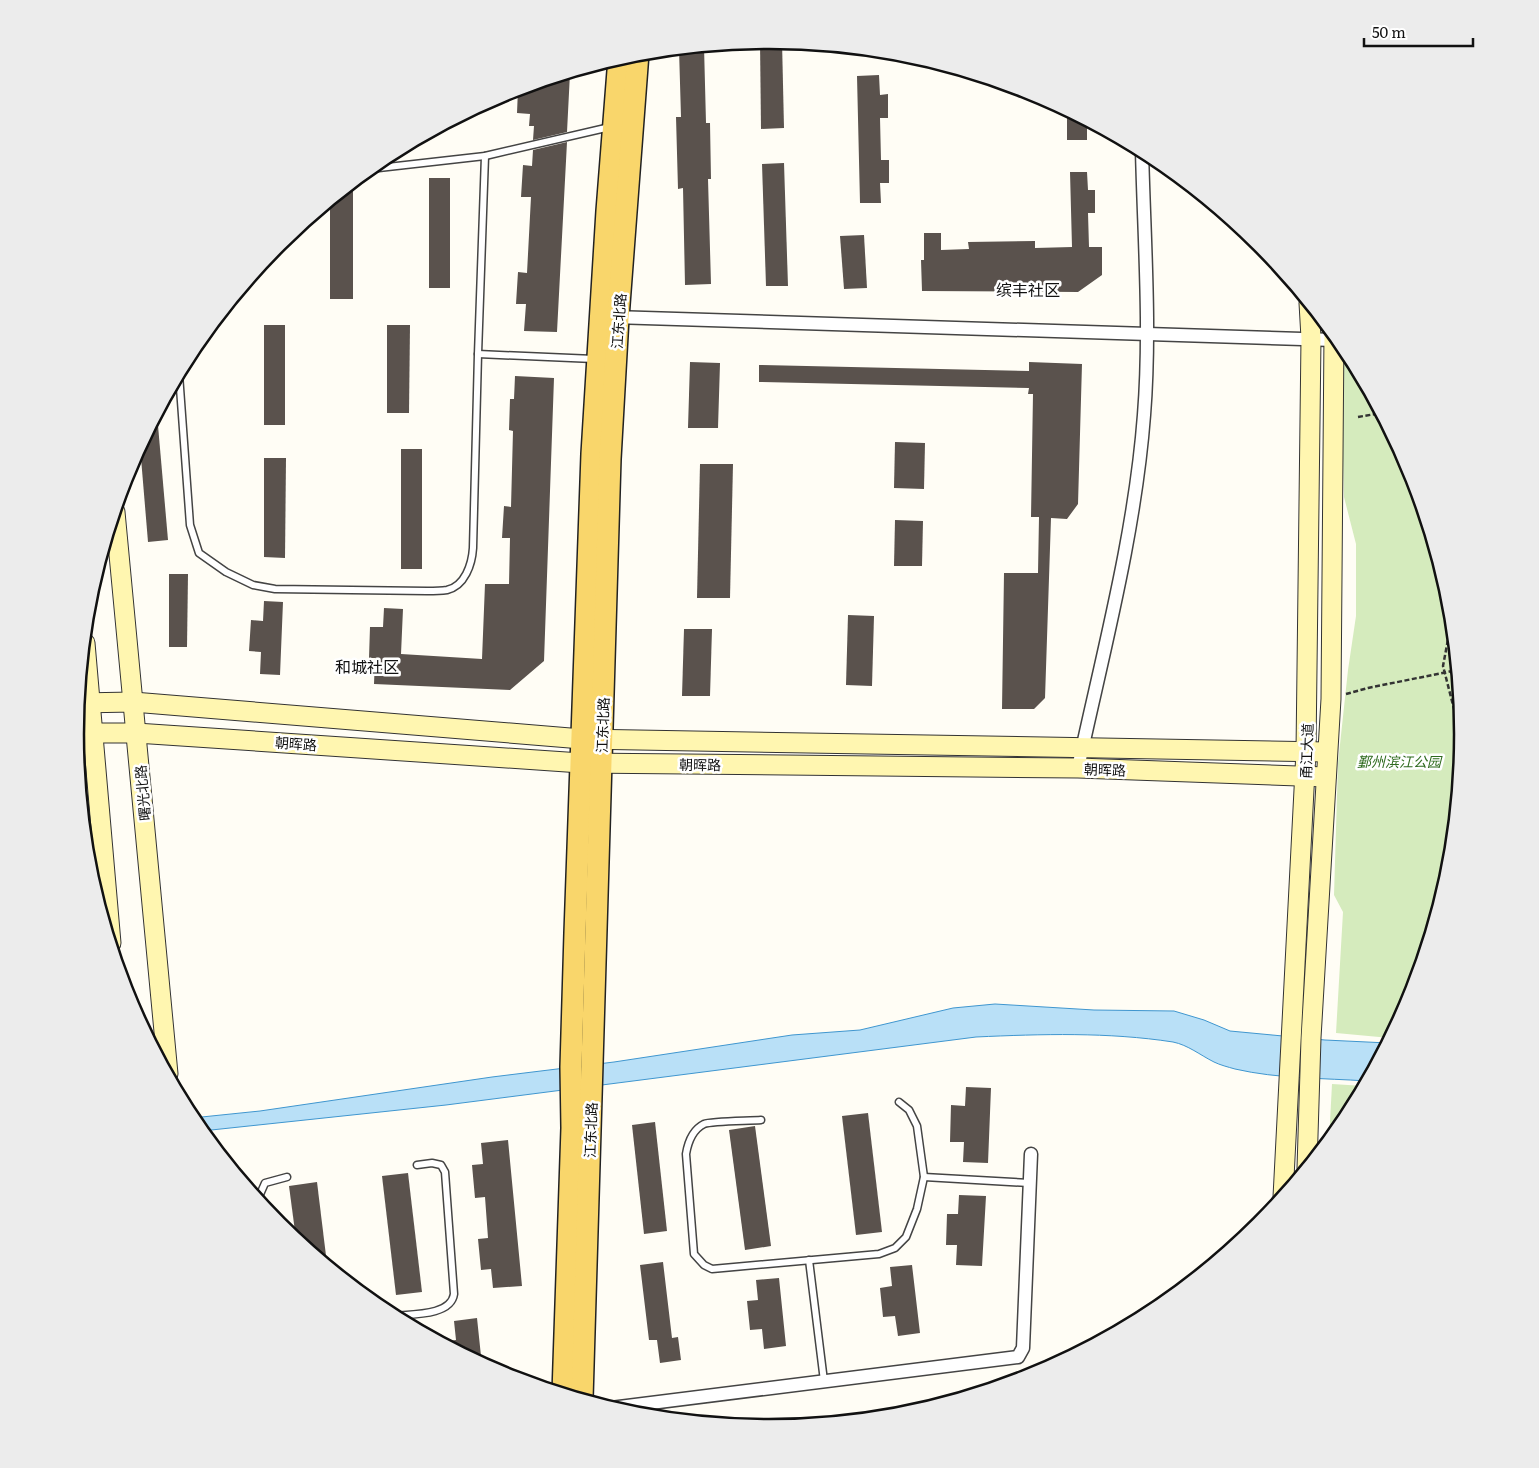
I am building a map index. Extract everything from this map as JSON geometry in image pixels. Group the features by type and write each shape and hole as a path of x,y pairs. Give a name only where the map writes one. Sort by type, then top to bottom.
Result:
{"main road":[{"name":"江东北路","path":"592,739 592,454 599,360 610,317 637,62"},
{"name":"江东北路","path":"582,1393 581,1117 571,1067 610,459 613,126 618,66"},
{"name":"甬江大道","path":"1283,1188 1306,751 1311,338 1310,313"},
{"name":"甬江大道","path":"1307,1158 1311,1038 1331,699 1334,346"},
{"name":"曙光北路","path":"117,529 167,1059"},
{"name":"朝晖路","path":"85,703 133,702 592,739 1327,752"},
{"path":"85,712 85,733 106,904"},
{"name":"朝晖路","path":"85,733 136,733 591,763 1078,768 1326,777"},
{"name":"江东北路","path":"563,1387 581,1117 592,1052 591,763"}],"street":[{"path":"1078,768 1120,573 1139,469 1144,414 1146,334 1142,159"},
{"path":"610,317 1146,334 1311,338 1327,337"},
{"path":"633,1405 1018,1357 1023,1348 1031,1154"}],"lane":[{"path":"384,167 485,156 613,126"},
{"path":"180,385 190,525 199,553 226,572 254,585 275,590 434,591 449,590 464,579 472,562 485,156"},
{"path":"478,354 599,360"},
{"path":"761,1120 705,1124 693,1133 688,1145 686,1154 694,1254 704,1265 712,1269 879,1254 895,1248 906,1237 917,1209 924,1176 917,1126 909,1110 898,1102"},
{"path":"406,1314 439,1310 447,1307 453,1300 454,1294 445,1172 441,1165 432,1163 417,1165"},
{"path":"924,1176 1030,1183"},
{"path":"261,1193 265,1184 288,1177"},
{"path":"809,1260 824,1381"}],"path":[{"path":"1358,417 1375,414"},
{"path":"1448,638 1444,657 1444,674 1454,713"},
{"path":"1331,699 1368,688 1451,672"}],"green space":[{"name":"鄞州滨江公园","path":"1340,355 1363,391 1384,431 1403,472 1418,514 1442,600 1453,689 1455,734 1453,779 1442,868 1418,954 1403,996 1384,1037 1336,1033 1343,912 1334,895 1338,763 1356,616 1356,544 1344,497"},
{"path":"1332,1084 1358,1086 1339,1115 1330,1128"}],"water":[{"path":"995,1004 1094,1010 1174,1011 1204,1020 1230,1031 1325,1040 1381,1043 1361,1081 1284,1076 1235,1069 1216,1063 1189,1048 1173,1042 1100,1035 1025,1035 976,1037 446,1105 211,1130 201,1117 260,1111 492,1077 614,1062 792,1035 860,1030 953,1008"}],"building":[{"path":"760,49 782,49 784,128 761,129"},
{"path":"704,52 706,123 710,123 711,179 708,179 711,284 685,285 683,188 678,189 676,117 681,117 679,55"},
{"path":"879,75 880,95 888,94 888,118 880,118 881,160 889,160 889,183 880,183 881,203 860,203 857,76"},
{"path":"570,79 567,132 533,140 534,126 529,126 530,114 517,113 518,97"},
{"path":"1067,116 1087,127 1087,140 1067,140"},
{"path":"567,142 557,332 524,331 526,304 516,304 518,272 527,273 531,197 521,197 523,165 532,166 533,150"},
{"path":"784,163 788,286 766,286 762,164"},
{"path":"1070,172 1087,172 1088,190 1095,190 1095,213 1088,213 1089,247 1102,247 1102,275 1078,292 922,291 921,260 924,260 924,233 941,233 941,250 969,249 968,242 1035,241 1035,248 1072,247"},
{"path":"429,178 450,178 450,288 429,288"},
{"path":"353,190 353,299 330,299 330,209"},
{"path":"864,235 867,288 844,289 840,236"},
{"path":"264,325 285,325 285,425 264,425"},
{"path":"387,325 410,325 409,413 387,413"},
{"path":"690,362 720,363 718,428 688,428"},
{"path":"1029,362 1082,364 1078,504 1067,519 1051,518 1045,698 1034,709 1002,709 1004,573 1038,573 1039,517 1031,517 1033,394 1028,394 1029,388 759,382 759,365 1029,371"},
{"path":"515,376 554,378 544,661 510,690 374,684 375,658 369,658 370,627 383,627 384,608 403,609 401,654 482,659 485,584 509,584 510,538 502,538 504,506 511,507 513,431 509,430 510,399 514,399"},
{"path":"158,425 168,540 148,542 141,461"},
{"path":"895,442 925,443 924,489 894,488"},
{"path":"401,449 422,449 422,569 401,569"},
{"path":"264,458 286,458 285,558 264,557"},
{"path":"700,464 733,464 730,598 697,598"},
{"path":"895,520 923,521 922,566 894,566"},
{"path":"169,574 188,574 187,647 169,647"},
{"path":"264,601 283,602 280,675 260,674 261,652 249,651 251,620 263,621"},
{"path":"848,615 874,616 872,686 846,685"},
{"path":"684,629 712,629 710,696 682,696"},
{"path":"966,1087 991,1088 988,1163 963,1162 964,1142 950,1142 951,1105 965,1106"},
{"path":"868,1113 882,1232 856,1235 842,1116"},
{"path":"655,1122 667,1231 644,1234 632,1125"},
{"path":"755,1126 771,1246 745,1250 729,1130"},
{"path":"508,1140 522,1286 493,1288 491,1269 481,1270 478,1239 488,1238 485,1197 475,1198 472,1165 483,1164 481,1143"},
{"path":"408,1173 422,1292 396,1295 382,1176"},
{"path":"317,1182 326,1256 294,1228 289,1186"},
{"path":"959,1195 986,1196 982,1266 956,1265 957,1245 946,1245 947,1214 958,1214"},
{"path":"663,1262 672,1338 678,1337 681,1360 660,1363 657,1340 649,1340 640,1265"},
{"path":"912,1265 920,1333 898,1336 895,1316 883,1317 880,1288 892,1286 890,1267"},
{"path":"779,1278 786,1346 764,1349 762,1329 750,1330 747,1301 758,1300 756,1280"},
{"path":"477,1318 481,1356 451,1341 456,1340 454,1321"}],"district":[{"name":"缤丰社区","path":"1028,289"},
{"name":"和城社区","path":"367,666"}]}
